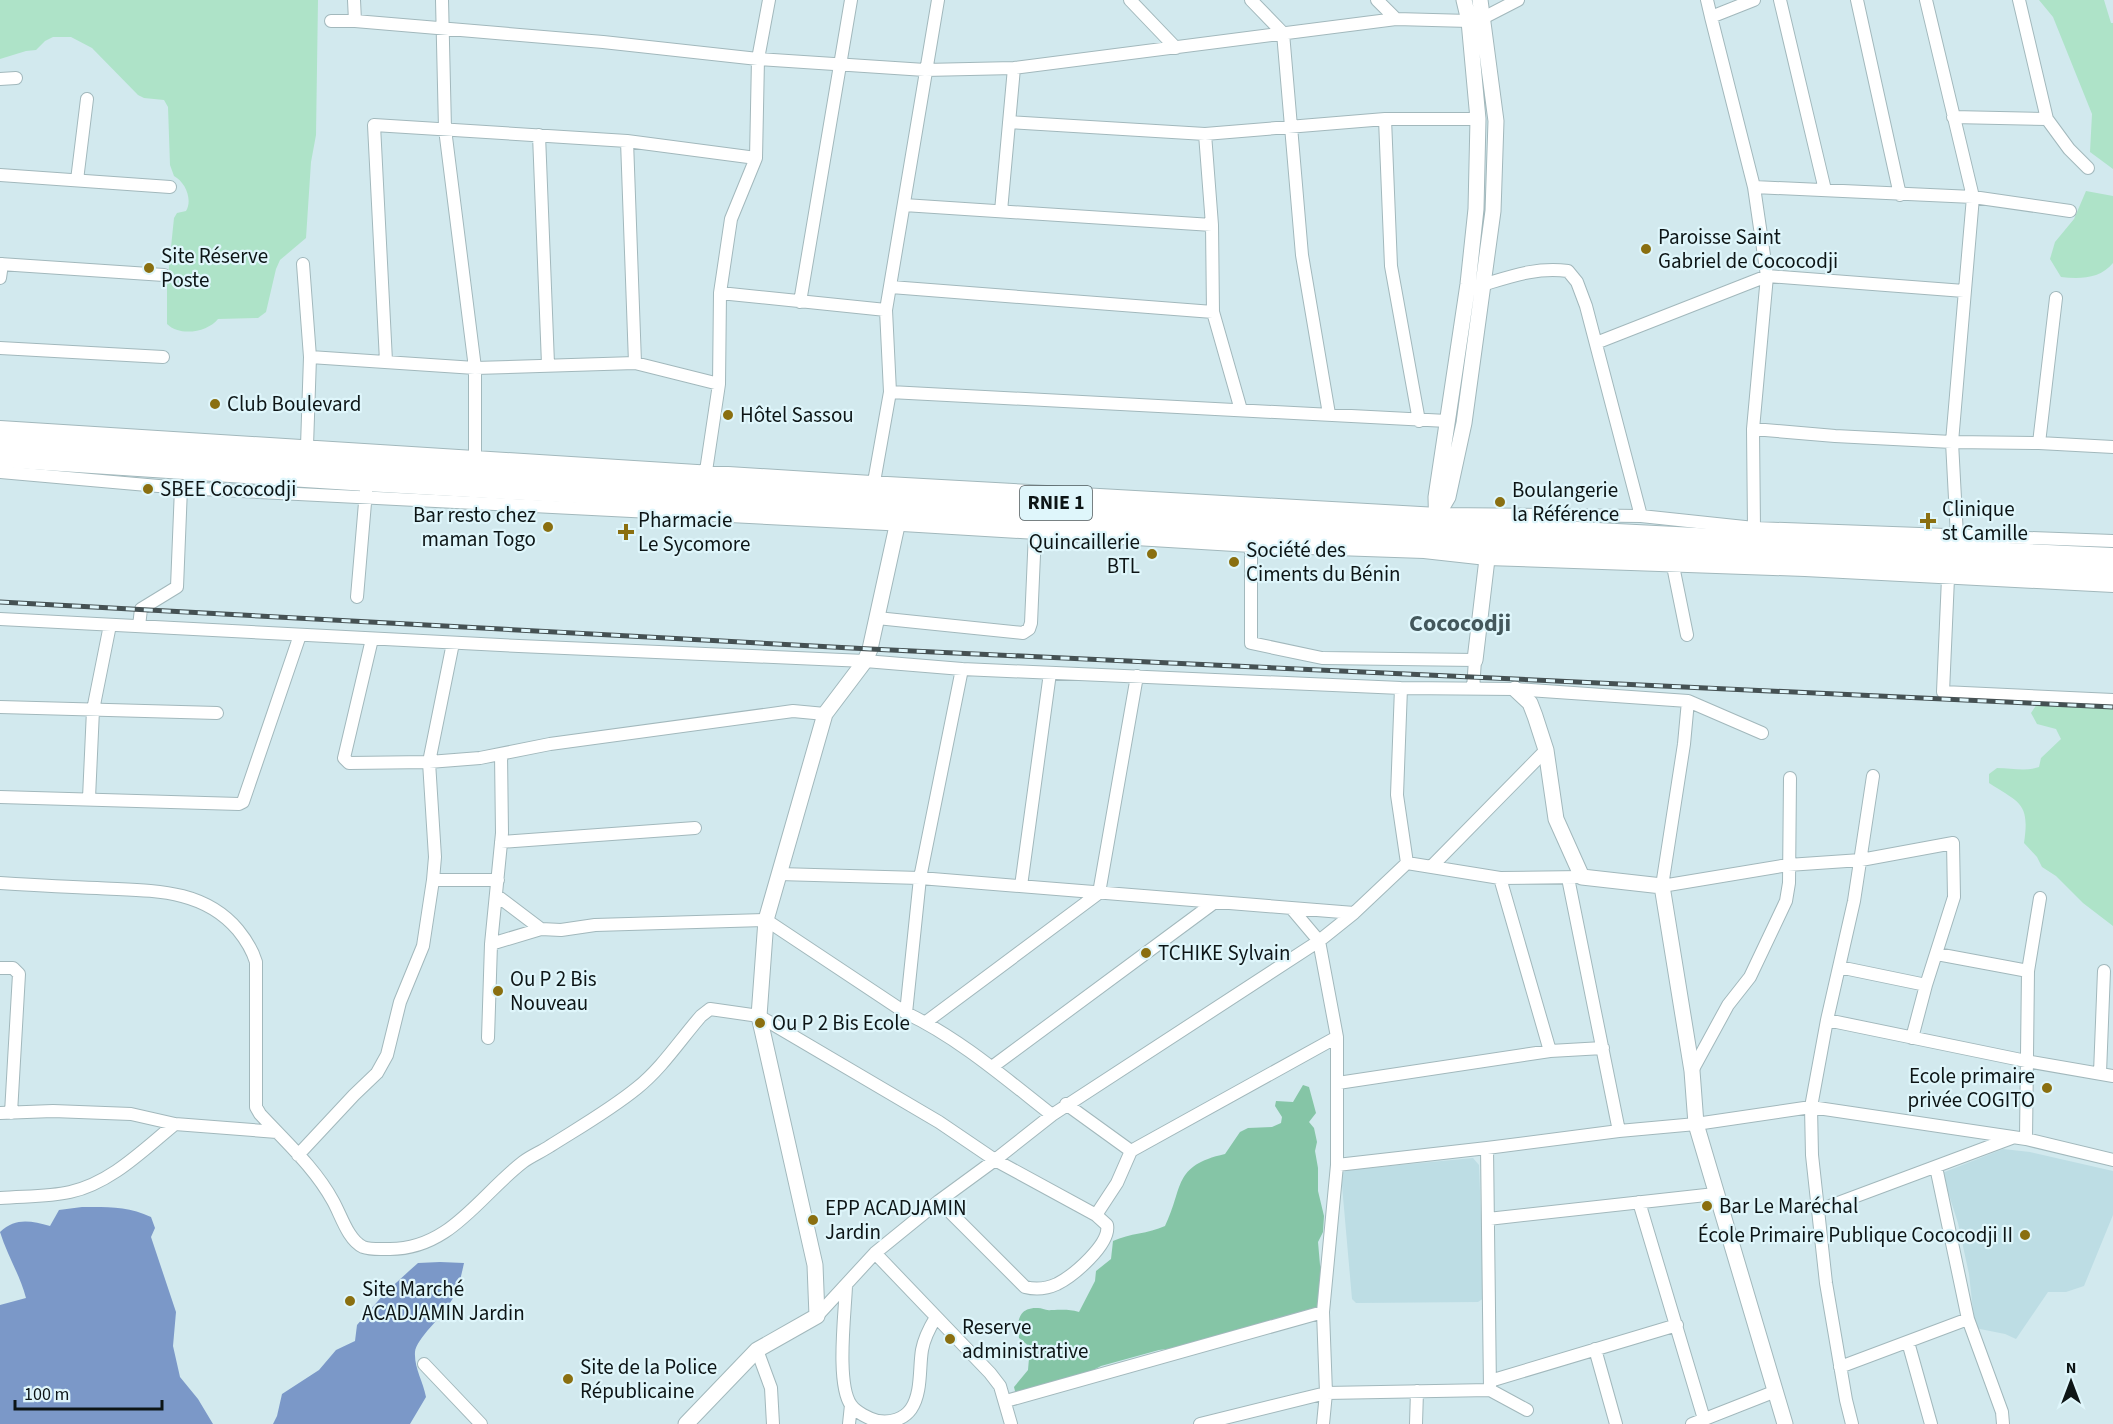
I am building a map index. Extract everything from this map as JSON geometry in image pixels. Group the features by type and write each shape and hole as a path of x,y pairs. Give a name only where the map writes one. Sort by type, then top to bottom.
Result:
{"highway":[{"name":"RNIE 1","path":"0,442 582,477 1437,533 1486,544 2113,573"},
{"name":"RNIE 1","path":"0,457 366,489 898,518 1437,533"},
{"name":"RNIE 1","path":"1486,544 2113,558"}],"street":[{"path":"354,0 355,21"},
{"path":"442,0 445,129 475,368 475,457"},
{"path":"706,471 719,384 720,293 731,219 756,158 758,59 769,0"},
{"path":"800,302 851,0"},
{"path":"874,482 890,392 886,310 938,0"},
{"path":"1130,0 1176,48"},
{"path":"1251,0 1283,33 1302,255 1329,414"},
{"path":"1377,0 1396,19"},
{"path":"1437,533 1448,497 1464,423 1493,212 1496,121 1476,20 1464,0"},
{"path":"1437,533 1436,497 1468,284 1475,220 1478,119 1476,20 1480,0"},
{"path":"331,21 355,21 603,42 758,59 925,70 1014,68 1396,19 1476,20 1518,0"},
{"path":"1707,0 1754,188 1767,276 1753,429 1754,528"},
{"path":"1711,17 1754,0"},
{"path":"1780,0 1825,190"},
{"path":"1857,0 1900,195"},
{"path":"1926,0 1973,197 1952,442 1957,536"},
{"path":"2019,0 2048,119 2069,149 2088,168"},
{"path":"1001,211 1014,68"},
{"path":"0,79 16,78"},
{"path":"76,180 87,99"},
{"path":"1953,117 2048,119"},
{"path":"1009,122 1205,134 1385,119 1478,119"},
{"path":"1385,119 1391,266 1419,421"},
{"path":"386,361 374,125 627,141 756,158"},
{"path":"1205,134 1212,225 1213,312 1241,410"},
{"path":"538,135 548,364"},
{"path":"627,141 635,363"},
{"path":"0,175 170,187"},
{"path":"1754,188 1973,197 2070,211"},
{"path":"904,205 1212,225"},
{"path":"0,278 1,264 164,275"},
{"path":"303,264 310,357 307,446"},
{"path":"1482,285 1533,270 1568,271 1577,282 1596,343 1641,516"},
{"path":"1596,343 1767,276 1964,291"},
{"path":"891,287 1213,312"},
{"path":"720,293 886,310"},
{"path":"2039,443 2056,298"},
{"path":"0,348 163,357"},
{"path":"310,357 475,368 635,363 719,384"},
{"path":"890,392 1447,421"},
{"path":"0,427 874,482 1437,533 1486,544 1673,566 1805,570 2113,586"},
{"path":"1753,429 1952,442 2113,447"},
{"path":"0,472 181,488 366,489 357,597"},
{"path":"139,627 141,609 177,587 181,488"},
{"path":"817,1316 815,1265 759,1016 766,920 825,714 865,661 877,618 898,518 1035,532 1251,546 1641,516 1754,528 2113,541"},
{"path":"877,618 1023,633 1029,629 1031,622 1035,532"},
{"path":"1473,689 1486,544"},
{"path":"1251,546 1251,643 1322,658 1475,660"},
{"path":"1673,566 1687,635"},
{"path":"1948,579 1943,692 2113,700"},
{"path":"0,619 453,643 865,661 962,669 1401,688 1515,688 1688,701 1762,733"},
{"path":"89,798 93,710 110,625"},
{"path":"0,797 239,804 243,802 300,635"},
{"path":"372,639 344,758 349,763 429,762 480,758 550,744 793,711 825,714"},
{"path":"298,1155 354,1095 374,1078 387,1054 400,1002 423,946 433,880 434,847 429,762 453,643"},
{"path":"906,1013 920,878 962,669"},
{"path":"1021,886 1050,672"},
{"path":"926,1022 1099,893 1137,676"},
{"path":"1401,688 1397,795 1407,862"},
{"path":"1515,688 1530,703 1546,750 1556,819 1575,877 1619,1131"},
{"path":"1688,701 1684,744 1662,886 1692,1071 1696,1124 1785,1424"},
{"path":"0,707 217,713"},
{"path":"1431,867 1546,750"},
{"path":"488,1038 491,944 501,842 501,754"},
{"path":"1852,1424 1826,1283 1812,1155 1811,1107 1827,1020 1862,860 1873,776"},
{"path":"1692,1071 1728,1005 1750,977 1786,901 1789,884 1790,778"},
{"path":"501,842 695,828"},
{"path":"1407,862 1500,878 1575,877 1662,886 1788,866 1862,860 1953,843 1954,897 1912,1038"},
{"path":"686,1424 757,1350 817,1316 875,1253 939,1201 995,1161 1066,1104 1318,941 1354,913 1407,862"},
{"path":"779,874 920,878 1354,913"},
{"path":"1500,878 1550,1051"},
{"path":"433,880 498,880"},
{"path":"0,883 165,892 197,900 217,910 233,924 251,947 256,962 256,1107 311,1168 332,1198 356,1242 372,1250 397,1250 418,1246 441,1236 525,1160 591,1120 639,1086 654,1072 701,1016 710,1009 759,1016 939,1122 995,1161 1096,1215 1107,1225 1107,1235 1092,1256 1058,1283 1042,1289 1032,1289 1025,1287 939,1201"},
{"path":"496,895 541,929"},
{"path":"2020,1138 2026,1060 2028,971 2040,898"},
{"path":"992,1067 1215,902"},
{"path":"1292,909 1318,941 1337,1037 1337,1165 1323,1312 1326,1393 1323,1424"},
{"path":"491,944 541,929 561,930 595,925 766,920 906,1013 926,1022 992,1067 1052,1115"},
{"path":"1936,954 2028,971"},
{"path":"1839,967 1926,985"},
{"path":"0,968 13,968 19,974 6,1113 54,1110 130,1114 176,1124 277,1132"},
{"path":"2100,1073 2104,971"},
{"path":"1827,1020 2113,1076"},
{"path":"1096,1215 1117,1183 1131,1151 1337,1037"},
{"path":"1338,1083 1550,1051 1603,1048"},
{"path":"1066,1104 1131,1151"},
{"path":"1337,1165 1696,1124 1811,1107 2020,1138 2113,1160"},
{"path":"0,1198 69,1193 100,1181 119,1169 176,1124"},
{"path":"1819,1210 2020,1138"},
{"path":"1487,1148 1490,1385"},
{"path":"1936,1167 1968,1319 2002,1412 2003,1424"},
{"path":"1488,1219 1715,1194"},
{"path":"1639,1202 1677,1325 1698,1421 1776,1391"},
{"path":"875,1253 990,1372 1000,1386 1011,1424"},
{"path":"846,1286 843,1366 844,1389 851,1405 849,1424"},
{"path":"1006,1401 1323,1312"},
{"path":"851,1405 874,1420 885,1422 903,1417 910,1411 916,1401 924,1342 936,1317"},
{"path":"1840,1367 1968,1319"},
{"path":"1200,1424 1326,1393 1417,1391 1490,1385 1595,1349 1677,1325"},
{"path":"1908,1342 1931,1424"},
{"path":"1595,1349 1616,1424"},
{"path":"757,1350 771,1388 773,1424"},
{"path":"424,1364 481,1424"},
{"path":"1490,1385 1527,1410"},
{"path":"1416,1424 1417,1391"}],"shaded area":[{"path":"2003,1149 2030,1152 2113,1171 2113,1215 2084,1286 2066,1292 2048,1292 2016,1339 2005,1334 1975,1328 1969,1274 1958,1223 1942,1173"},
{"path":"1473,1158 1479,1165 1484,1298 1478,1302 1356,1303 1352,1299 1341,1174 1347,1170"}],"green space":[{"path":"0,0 318,0 316,135 311,162 306,238 280,260 266,312 258,318 218,319 201,330 186,332 167,324 167,286 174,218 177,213 186,211 189,201 184,187 174,176 170,165 168,107 164,100 144,98 138,95 92,48 71,37 53,37 36,50 0,59"},
{"path":"2039,0 2104,0 2111,23 2113,23 2113,169 2090,152 2092,114 2053,17"},
{"path":"2086,191 2113,196 2113,263 2096,275 2082,278 2061,277 2050,259 2055,242 2074,219"},
{"path":"2037,704 2113,708 2113,926 2083,903 2056,876 2042,867 2037,857 2024,843 2024,812 2015,800 1989,783 1989,774 1997,768 2024,770 2039,767 2041,758 2061,739 2056,729 2037,724 2031,713"},
{"path":"1303,1085 1309,1087 1316,1113 1309,1122 1314,1128 1317,1142 1315,1151 1318,1191 1324,1216 1323,1232 1318,1242 1320,1265 1325,1276 1318,1307 1309,1313 1240,1333 1226,1333 1182,1347 1159,1350 1101,1366 1078,1378 1016,1395 1014,1387 1028,1370 1030,1347 1019,1338 1018,1327 1022,1313 1031,1308 1079,1312 1095,1281 1096,1271 1111,1259 1113,1241 1165,1226 1178,1189 1188,1172 1208,1159 1225,1154 1240,1132 1248,1128 1272,1127 1281,1123 1282,1117 1275,1106 1276,1101 1293,1102"}],"water":[{"path":"82,1207 126,1209 151,1217 155,1228 151,1237 176,1312 173,1346 180,1377 198,1399 213,1424 0,1424 0,1305 26,1298 0,1232 18,1222 50,1226 59,1210"},
{"path":"418,1263 464,1263 453,1298 425,1334 415,1352 416,1364 426,1397 410,1424 273,1424 282,1394 319,1370 336,1350 355,1341 357,1325 384,1294"}],"railway":[{"path":"0,602 870,649 2113,707"}],"place":[{"name":"Paroisse Saint Gabriel de Cococodji","path":"1646,249"},
{"name":"Site Réserve Poste","path":"149,268"},
{"name":"Club Boulevard","path":"215,404"},
{"name":"Hôtel Sassou","path":"728,415"},
{"name":"SBEE Cococodji","path":"148,489"},
{"name":"Boulangerie la Référence","path":"1500,502"},
{"name":"Clinique st Camille","path":"1928,521"},
{"name":"Bar resto chez maman Togo","path":"548,527"},
{"name":"Pharmacie Le Sycomore","path":"626,532"},
{"name":"Quincaillerie BTL","path":"1152,554"},
{"name":"Société des Ciments du Bénin","path":"1234,562"},
{"name":"TCHIKE Sylvain","path":"1146,953"},
{"name":"Ou P 2 Bis Nouveau","path":"498,991"},
{"name":"Ou P 2 Bis Ecole","path":"760,1023"},
{"name":"Ecole primaire privée COGITO","path":"2047,1088"},
{"name":"Bar Le Maréchal","path":"1707,1206"},
{"name":"EPP ACADJAMIN Jardin","path":"813,1220"},
{"name":"École Primaire Publique Cococodji II","path":"2025,1235"},
{"name":"Site Marché ACADJAMIN Jardin","path":"350,1301"},
{"name":"Reserve administrative","path":"950,1339"},
{"name":"Site de la Police Républicaine","path":"568,1379"}],"district":[{"name":"Cococodji","path":"1460,623"}]}
